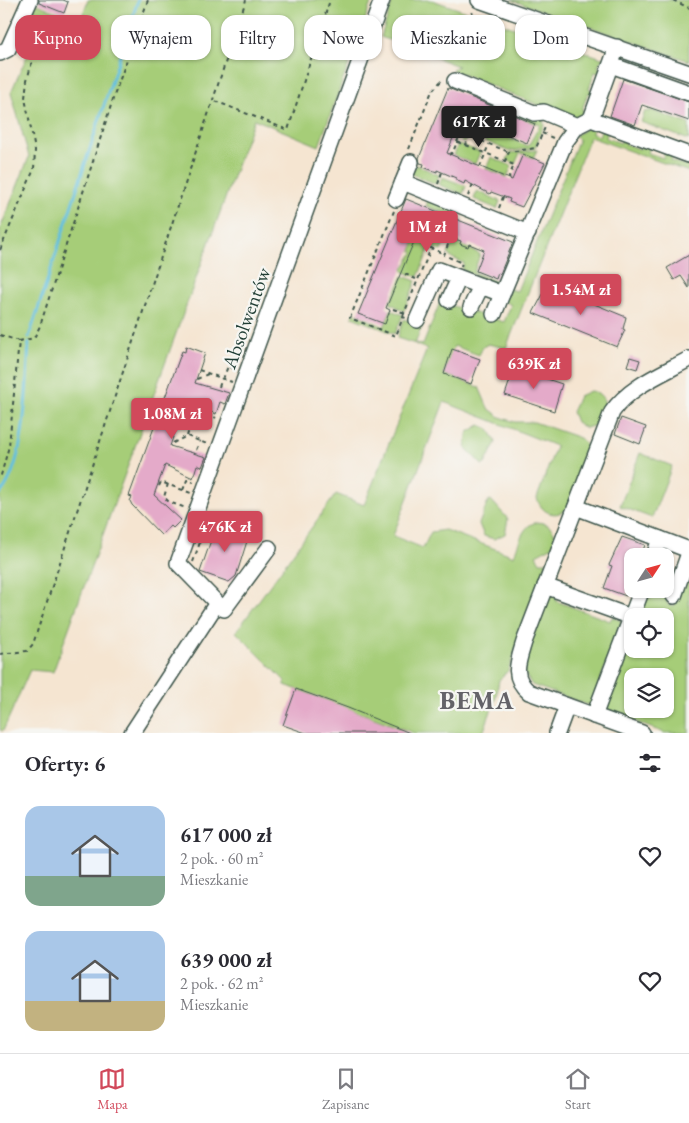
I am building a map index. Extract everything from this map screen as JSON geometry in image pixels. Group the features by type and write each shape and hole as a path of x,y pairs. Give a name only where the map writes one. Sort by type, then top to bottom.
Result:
{"street":[{"name":"Absolwentów","path":"224,609 207,583 178,563 382,0"},
{"path":"0,53 8,50 28,3"},
{"path":"477,3 618,47 689,73"},
{"path":"494,314 565,142 577,126 591,119 618,47"},
{"path":"612,65 689,93"},
{"path":"450,79 534,114 541,113 577,126"},
{"path":"591,119 689,155"},
{"path":"396,204 409,158"},
{"path":"403,182 528,233"},
{"path":"409,317 439,270 502,294"},
{"path":"449,300 460,278"},
{"path":"471,307 481,286"},
{"path":"642,733 529,692 518,680 516,668 545,586 612,412 622,398 689,359"},
{"path":"576,507 689,551 674,596"},
{"path":"657,548 660,539"},
{"path":"132,733 269,548"},
{"path":"545,586 624,614"},
{"path":"594,716 624,636"},
{"path":"557,733 567,706"}],"path":[{"path":"0,335 18,341 34,338 40,326 114,96 148,0"},
{"path":"0,654 27,651 33,644 215,101 246,0"},
{"path":"215,101 288,130 330,0"},
{"path":"673,0 689,8"},
{"path":"0,250 34,169 35,150 25,89 39,38 36,12 28,3"},
{"path":"471,15 477,3"},
{"path":"409,158 432,91 450,79"},
{"path":"466,145 470,136 509,152 536,148 547,121 541,113"},
{"path":"450,155 453,152 467,116"},
{"path":"542,133 556,139"},
{"path":"457,142 514,165 509,177 510,180"},
{"path":"480,167 489,144"},
{"path":"505,161 509,152"},
{"path":"437,186 442,172"},
{"path":"467,199 473,184"},
{"path":"498,211 503,197"},
{"path":"396,204 350,318 396,336 409,317 418,280 431,248 444,254"},
{"path":"404,274 418,280"},
{"path":"393,309 409,317"},
{"path":"0,478 9,446 18,341"},
{"path":"219,387 228,366 234,369 230,388"},
{"path":"199,370 230,381"},
{"path":"197,379 208,373"},
{"path":"173,443 186,436 192,420 208,426 210,415 217,418 213,428"},
{"path":"182,423 190,426"},
{"path":"186,436 207,444"},
{"path":"196,450 200,441"},
{"path":"159,486 161,482 168,484 183,490 190,492 194,482 187,480 183,490"},
{"path":"168,484 164,497 169,502 181,507"},
{"path":"193,568 208,518"}],"green space":[{"path":"88,0 372,0 367,15 304,15 304,60 350,60 319,146 254,119 53,672 30,670 3,731 0,730 0,229 29,157 11,92 25,60 101,60 101,15 83,15"},
{"path":"393,0 432,0 476,15 392,15 392,41 382,37"},
{"path":"511,0 689,0 689,61 587,26 587,15 555,15"},
{"path":"35,3 63,15 30,15"},
{"path":"505,25 515,28 515,60 587,60 587,53 608,60 608,62 601,60 598,67 605,70 604,75 595,72 589,89 598,92 596,96 588,93 582,110 588,113 573,119 452,70 458,66 442,60 505,60"},
{"path":"515,109 543,120 544,124 535,148 509,151 468,134 464,143 462,142 461,140 468,121 528,146 540,125 513,114"},
{"path":"650,110 689,124 689,140 641,122 645,111 649,112"},
{"path":"588,127 593,128 592,133 599,136 602,128 608,130 606,138 621,143 623,135 627,137 625,144 640,149 642,142 650,145 648,153 663,158 665,150 674,153 671,161 689,167 689,172 590,137 506,348 488,344 483,347 479,355 454,346 444,374 479,387 488,408 500,417 515,422 534,422 580,438 585,444 587,452 586,461 584,471 569,506 560,513 550,513 542,508 537,498 556,446 444,402 393,536 423,548 431,532 445,530 514,556 523,533 531,524 543,523 550,527 555,534 553,546 536,555 540,562 547,562 508,671 499,680 496,697 483,733 414,733 285,685 285,681 236,632 336,494 364,505 427,349 416,345 416,343 423,345 440,302 504,322 511,305 504,301 509,289 517,291 579,139 575,136"},
{"path":"461,145 480,152 475,164 454,156 457,146"},
{"path":"537,150 533,158 520,153 515,164 507,160 510,153"},
{"path":"491,157 512,166 507,177 486,169"},
{"path":"417,165 439,175 436,184 409,173"},
{"path":"442,177 466,186 463,194 439,185"},
{"path":"477,191 500,201 497,209 474,199"},
{"path":"429,198 457,210 454,217 426,206"},
{"path":"424,231 446,239 441,251 430,247 418,277 404,272 403,269 413,253 411,250 416,238 420,240"},
{"path":"454,242 480,254 474,272 495,281 502,271 505,272 498,285 462,270 464,263 450,257 448,253"},
{"path":"403,276 416,281 404,311 390,303"},
{"path":"391,310 403,315 395,334 352,317 354,313 384,327"},
{"path":"404,319 422,326 415,344 397,338"},
{"path":"590,391 601,395 604,399 605,409 598,425 585,428 576,422 572,412 579,396"},
{"path":"480,425 489,429 496,442 485,464 482,465 465,447 468,432"},
{"path":"640,453 672,466 652,518 620,506"},
{"path":"491,500 508,519 505,534 494,539 484,536 479,524 488,501"},
{"path":"689,568 689,733 665,733 624,718 674,718 674,668 624,668 624,718 605,711 604,707 624,650 624,658 674,658 674,608 640,608 645,598 668,598 667,604 674,607"},
{"path":"549,595 558,595 556,601 610,621 612,617 620,620 621,623 591,706 532,685 524,673 523,662"}],"building":[{"path":"39,0 63,0 68,2 64,13 39,3"},
{"path":"623,79 689,102 689,121 642,105 635,125 610,116"},
{"path":"448,88 535,124 527,143 505,134 506,132 487,125 486,127 478,123 479,121 462,116 447,153 512,180 523,154 545,163 522,207 509,202 510,199 491,192 490,194 465,181 464,184 456,180 456,178 437,170 437,172 423,167 424,164 420,163 419,158"},
{"path":"406,199 513,242 500,274 498,273 496,279 476,271 484,250 469,244 468,247 460,244 461,241 434,233 435,231 421,225 386,308 390,310 385,324 358,314"},
{"path":"689,255 689,288 681,276 674,280 667,268"},
{"path":"548,285 626,317 623,329 625,330 617,347 533,313"},
{"path":"186,346 205,353 195,383 229,393 225,404 220,402 216,414 188,402 181,421 179,420 170,446 206,457 202,467 197,465 193,478 165,465 154,495 181,520 173,528 171,526 161,535 132,505 130,501 132,497 129,496 182,351 185,352"},
{"path":"452,349 480,359 471,384 444,374"},
{"path":"630,357 640,360 637,369 627,366"},
{"path":"514,368 562,384 554,411 505,395"},
{"path":"621,418 646,427 640,444 615,434"},
{"path":"217,523 242,532 248,538 236,576 229,582 200,572"},
{"path":"622,537 645,545 644,548 624,548 624,595 604,588 612,566 609,565"},
{"path":"296,689 410,733 306,733 283,725"}],"waterway":[{"path":"29,337 138,0"},
{"path":"0,494 9,480 16,463 20,443 26,401 29,343"}],"district":[{"name":"BEMA","path":"477,700"}]}
